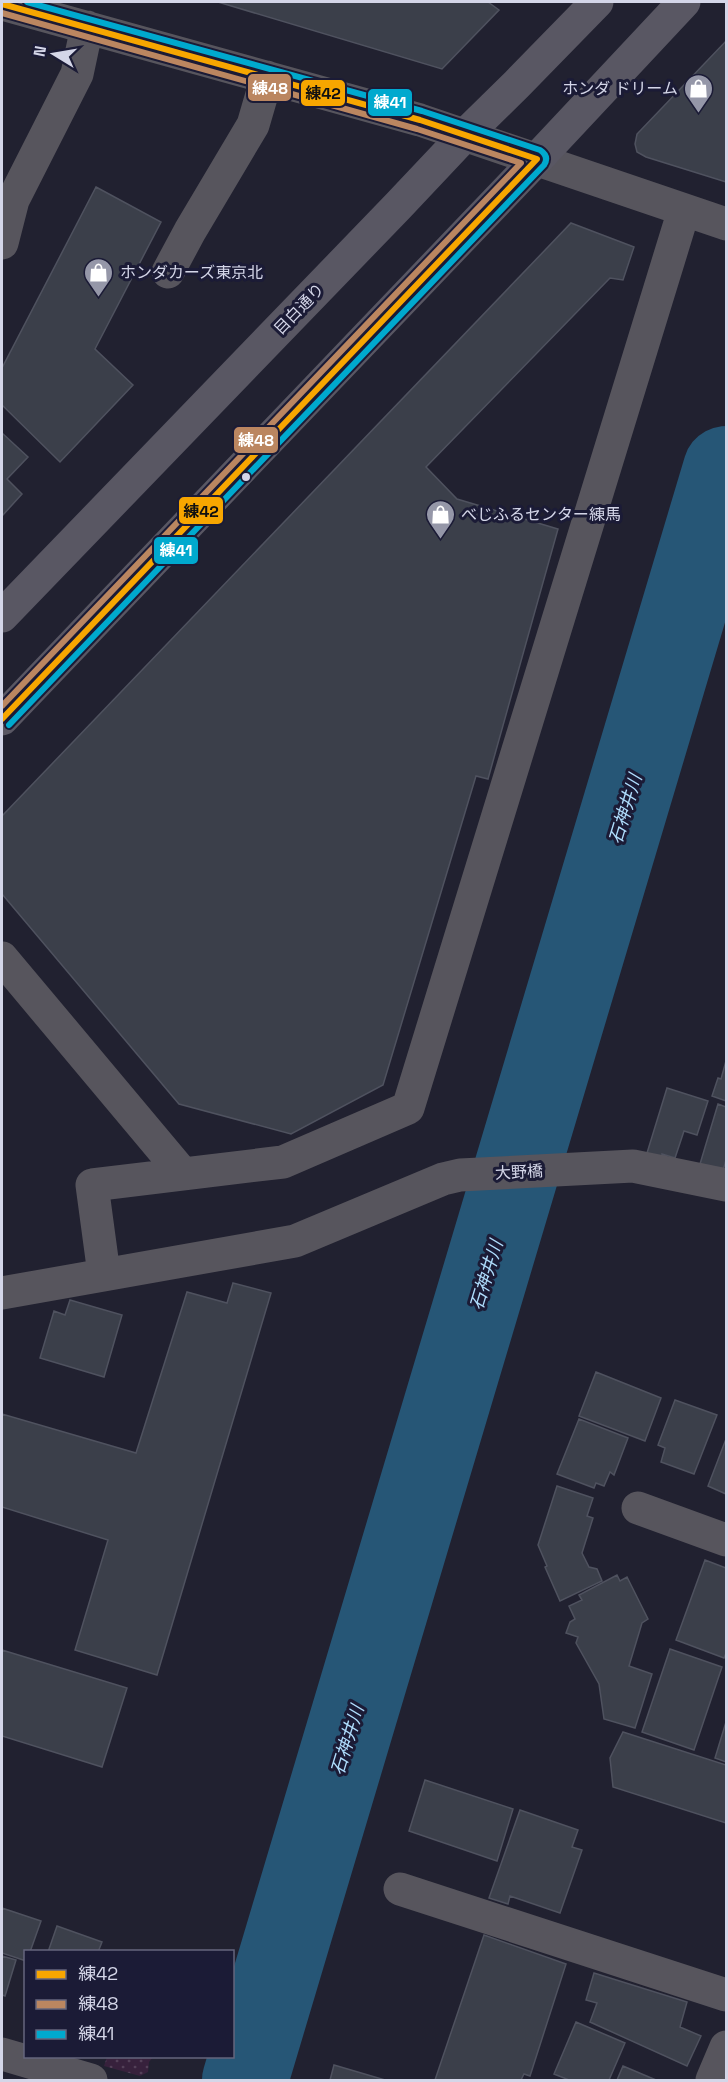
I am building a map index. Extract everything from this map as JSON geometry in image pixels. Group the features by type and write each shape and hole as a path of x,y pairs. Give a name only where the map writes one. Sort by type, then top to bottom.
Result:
{"main road":[{"name":"目白通り","path":"2,616 465,135 597,2"},
{"path":"2,719 684,2"}],"street":[{"path":"2,4 420,120 726,224"},
{"path":"2,243 13,200 77,74 87,27"},
{"path":"168,272 253,125 267,77"},
{"path":"104,1274 92,1185 283,1162 408,1108 684,210"},
{"path":"2,958 183,1174"},
{"name":"大野橋","path":"2,1293 296,1241 443,1179 460,1175 633,1166 726,1185"},
{"path":"638,1508 726,1540"},
{"path":"400,1889 726,1995"},
{"path":"711,2080 726,2047"},
{"path":"2,2054 90,2080"}],"shaded area":[{"path":"106,2058 152,2058 149,2062 148,2072 140,2076 104,2066"}],"building":[{"path":"218,2 488,2 499,10 442,69"},
{"path":"726,41 726,182 646,157 637,152 635,144 637,134"},
{"path":"96,187 161,222 95,349 133,385 60,462 2,405 2,368"},
{"name":"べじふるセンター練馬","path":"571,223 634,247 623,280 610,278 426,467 457,499 558,529 488,779 476,776 383,1085 291,1134 179,1104 2,894 2,816"},
{"path":"2,433 28,457 7,479 22,494 2,516"},
{"path":"726,1061 726,1101 712,1096 718,1078 721,1079"},
{"path":"667,1088 708,1101 697,1135 684,1131 675,1158 662,1154 662,1158 647,1153"},
{"path":"718,1104 726,1107 726,1160 723,1171 700,1164"},
{"path":"233,1283 271,1293 157,1675 75,1650 108,1540 2,1507 2,1414 136,1453 187,1292 227,1303"},
{"path":"70,1300 122,1315 104,1377 40,1358 54,1311 65,1315"},
{"path":"596,1372 661,1398 645,1441 579,1416"},
{"path":"675,1400 717,1415 694,1474 661,1462 665,1448 658,1445"},
{"path":"579,1419 628,1438 614,1475 610,1472 604,1486 596,1483 594,1488 557,1474"},
{"path":"726,1439 726,1494 708,1486"},
{"path":"557,1486 593,1498 587,1516 593,1518 582,1553 589,1567 597,1569 602,1581 560,1601 538,1545"},
{"path":"705,1560 726,1568 726,1653 724,1658 676,1640"},
{"path":"617,1575 620,1581 627,1577 648,1619 642,1623 629,1666 652,1674 635,1728 604,1719 599,1684 576,1643 578,1637 566,1633 570,1622 575,1619 569,1606 582,1600 579,1595"},
{"path":"670,1649 722,1667 694,1750 642,1732"},
{"path":"2,1650 127,1688 102,1767 2,1736"},
{"path":"726,1722 726,1762 715,1758"},
{"path":"623,1732 726,1765 726,1823 613,1787 610,1758"},
{"path":"425,1780 513,1809 497,1861 409,1831"},
{"path":"520,1810 578,1830 572,1847 582,1850 560,1913 510,1896 508,1904 489,1898"},
{"path":"2,1908 41,1921 31,1950 24,1950 24,1960 2,1953"},
{"path":"57,1926 102,1942 99,1950 49,1950"},
{"path":"484,1935 566,1964 530,2076 524,2074 521,2080 435,2080"},
{"path":"2,1956 16,1960 5,1996 2,1995"},
{"path":"594,1973 687,2002 680,2027 701,2036 687,2066 590,2022 597,2003 586,2000"},
{"path":"576,2022 625,2043 609,2080 569,2080 554,2074"},
{"path":"334,2065 385,2080 330,2080"},
{"path":"623,2066 656,2080 617,2080"}],"waterway":[{"name":"石神井川","path":"245,2080 726,469"}],"transit line":[{"name":"練41","path":"9,725 544,165 546,159 540,150 422,111 27,2"},
{"name":"練42","path":"2,4 420,120 537,159 2,719"},
{"name":"練48","path":"2,13 417,129 521,163 2,706"}],"place":[{"name":"ホンダ ドリーム","path":"699,114"},
{"name":"ホンダカーズ東京北","path":"99,298"},
{"name":"べじふるセンター練馬","path":"440,540"}]}
